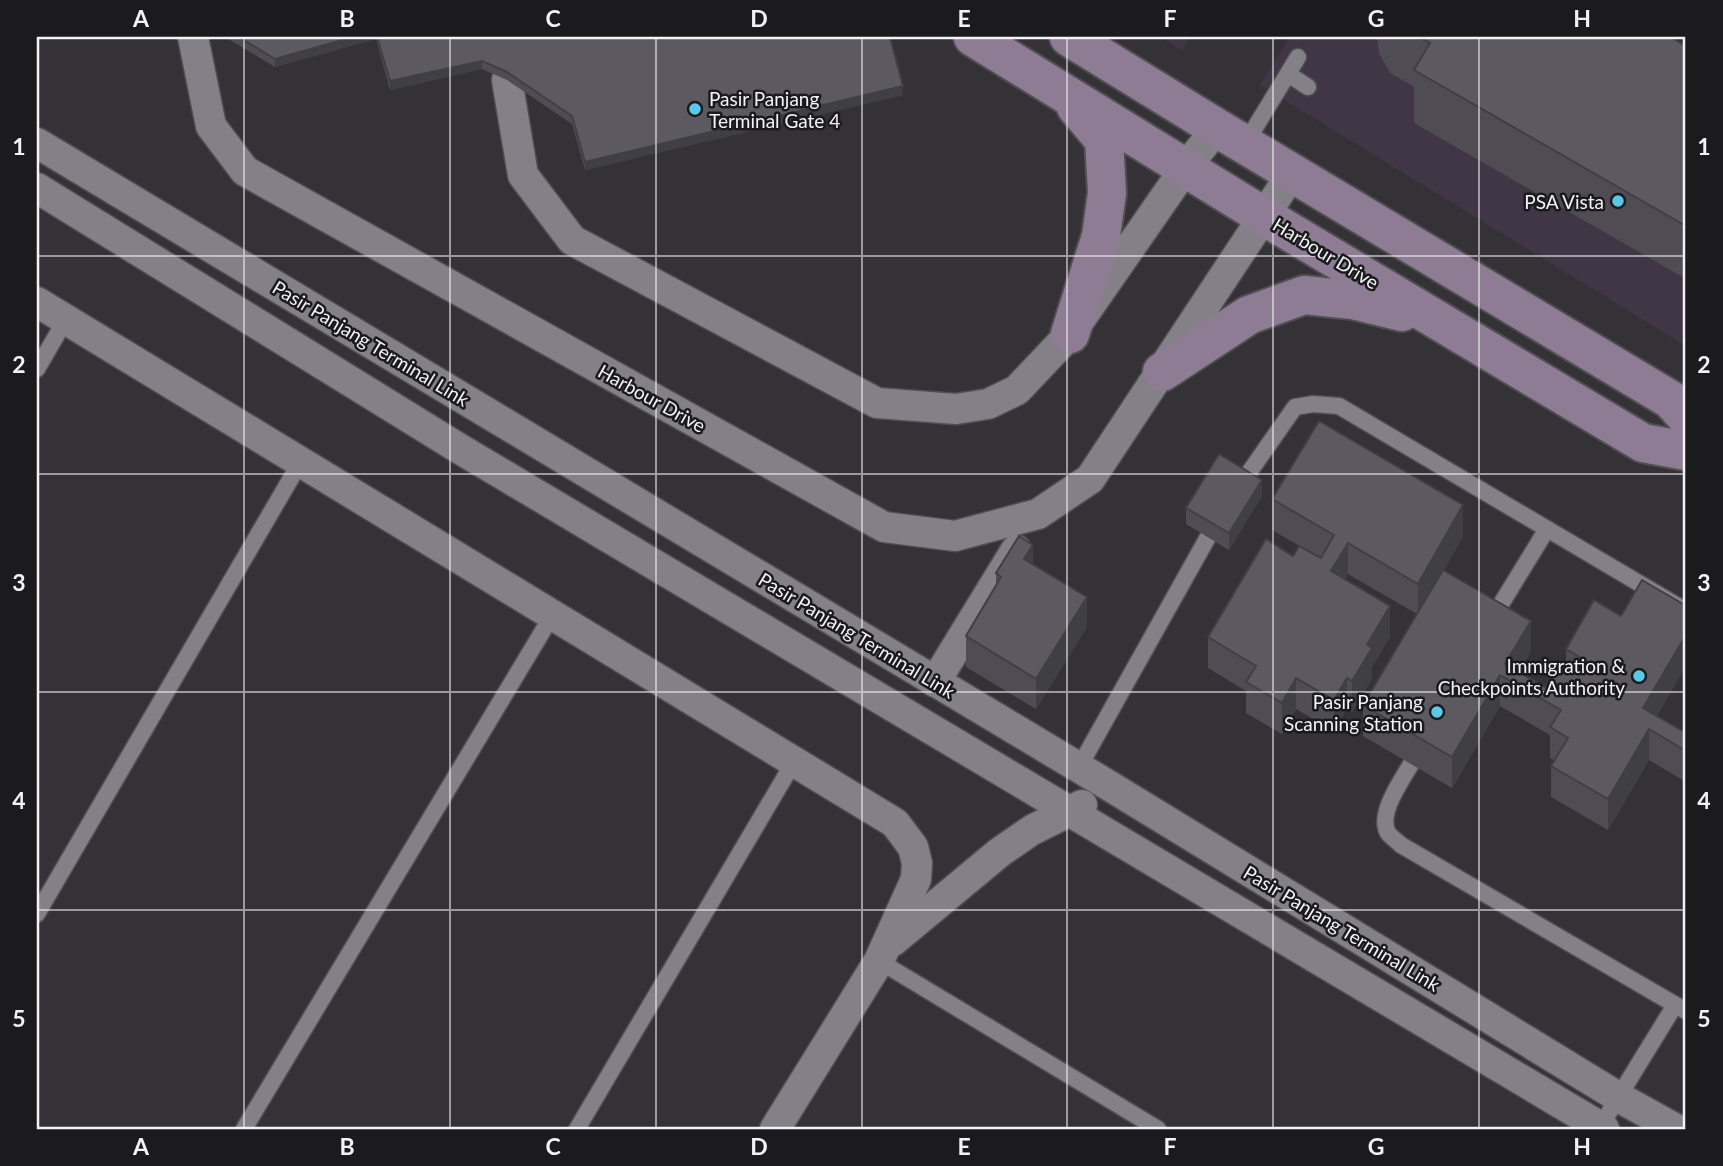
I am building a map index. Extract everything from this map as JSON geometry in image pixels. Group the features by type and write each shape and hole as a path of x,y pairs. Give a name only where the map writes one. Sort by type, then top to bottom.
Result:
{"main road":[{"name":"Harbour Drive","path":"973,37 1265,217 1643,443 1686,451"},
{"path":"1069,37 1671,400 1686,417"},
{"path":"1067,96 1104,140 1107,193 1101,236 1070,334"},
{"path":"1162,372 1249,315 1304,295 1353,300 1441,321"}],"street":[{"name":"Harbour Drive","path":"193,37 211,127 245,171 884,527 955,536 1038,514 1090,479 1293,172"},
{"path":"507,80 523,175 572,240 877,403 956,409 988,404 1017,390 1070,334 1186,167 1231,136"},
{"name":"Pasir Panjang Terminal Link","path":"37,143 1113,788 1620,1098 1676,1129"},
{"name":"Pasir Panjang Terminal Link","path":"37,188 460,449 1602,1128"},
{"path":"37,302 895,822 913,847 917,863 916,879 883,953 775,1129"},
{"path":"935,682 1038,514"},
{"path":"883,953 1000,852 1032,830 1113,788"}],"lane":[{"path":"1231,136 1288,74 1298,57"},
{"path":"1288,74 1308,87"},
{"path":"37,369 66,318"},
{"path":"1241,484 1295,408 1313,404 1339,406 1686,611"},
{"path":"37,914 301,461"},
{"path":"1488,626 1547,529"},
{"path":"1078,769 1208,537"},
{"path":"244,1129 553,614"},
{"path":"577,1129 795,760"},
{"path":"1411,764 1389,803 1385,820 1388,832 1401,845 1680,1008 1602,1128"},
{"path":"883,953 1158,1129"}],"shaded area":[{"path":"1160,37 1190,37 1182,50"},
{"path":"1290,37 1663,37 1686,51 1686,346 1260,85"}],"building":[{"path":"239,37 353,37 275,59"},
{"name":"Pasir Panjang Terminal Gate 4","path":"377,37 890,37 903,86 585,162 572,116 507,72 482,61 390,81"},
{"name":"PSA Vista","path":"1419,37 1670,37 1686,46 1686,226 1414,70 1430,43"},
{"path":"1319,421 1463,505 1418,584 1348,543 1331,571 1390,606 1367,645 1372,648 1352,681 1347,678 1334,700 1296,678 1282,703 1246,682 1256,666 1208,637 1266,539 1293,556 1299,546 1321,558 1334,535 1272,499"},
{"path":"1219,454 1262,480 1229,533 1186,508"},
{"path":"1019,536 1033,545 1024,559 1087,597 1036,679 966,636 1001,577 996,573"},
{"name":"Pasir Panjang Scanning Station","path":"1443,570 1531,621 1505,664 1545,687 1560,661 1581,673 1588,662 1566,649 1594,600 1621,616 1642,580 1683,604 1686,599 1686,635 1643,708 1686,733 1686,751 1649,729 1608,799 1551,766 1568,738 1550,727 1561,710 1500,675 1452,757 1363,705"}],"place":[{"name":"Pasir Panjang Terminal Gate 4","path":"695,109"},
{"name":"PSA Vista","path":"1618,201"},
{"name":"Immigration & Checkpoints Authority","path":"1639,676"},
{"name":"Pasir Panjang Scanning Station","path":"1437,712"}]}
